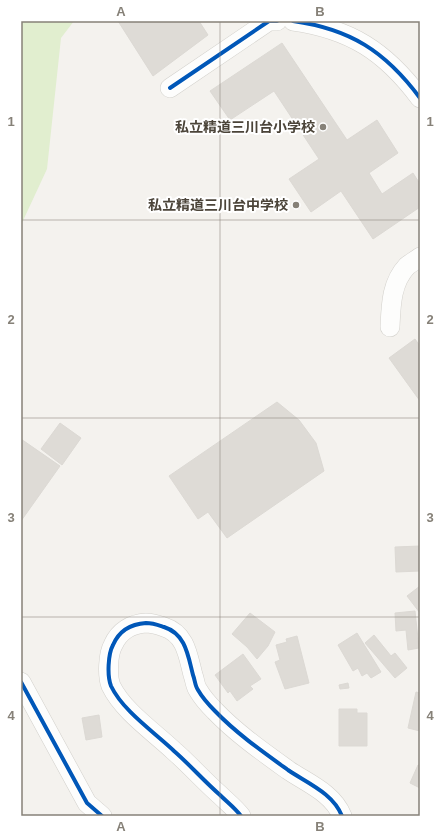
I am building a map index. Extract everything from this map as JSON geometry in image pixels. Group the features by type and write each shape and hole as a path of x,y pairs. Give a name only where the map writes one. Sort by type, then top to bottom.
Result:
{"street":[{"path":"170,88 269,21 277,21"},
{"path":"293,21 327,28 358,40 384,58 407,80 420,98"},
{"path":"390,327 393,292 401,274 407,266 420,257"},
{"path":"241,816 237,810 176,752 132,714 121,701 111,685 108,659 115,639 123,630 140,624 153,623 170,629 179,635 185,645 197,689 215,710 234,728 288,770 324,793 338,807 342,816"},
{"path":"21,682 87,803 102,816"}],"green space":[{"path":"21,21 74,21 61,38 47,169 21,225"}],"building":[{"path":"118,21 199,21 208,35 153,76"},
{"path":"282,43 347,140 377,120 398,153 369,173 382,194 413,173 420,184 420,207 373,239 341,191 311,212 289,179 319,159 274,91 230,120 210,91"},
{"path":"415,339 420,346 420,401 389,358"},
{"path":"277,402 299,420 316,443 324,471 227,538 208,512 198,519 169,476"},
{"path":"60,423 81,438 62,465 41,449"},
{"path":"21,439 60,466 21,521"},
{"path":"420,546 420,571 396,572 395,547"},
{"path":"420,586 420,613 407,596"},
{"path":"415,611 419,648 408,650 406,630 396,631 395,613"},
{"path":"250,613 275,632 268,646 257,659 247,647 232,634"},
{"path":"357,633 381,672 371,678 367,673 362,676 358,668 353,671 338,645"},
{"path":"374,635 391,656 395,653 407,668 395,678 365,643"},
{"path":"297,636 309,683 285,689 275,662 280,660 276,645 287,642 286,639"},
{"path":"243,654 261,679 250,686 253,689 237,701 230,691 228,693 215,675"},
{"path":"348,683 349,688 340,689 339,685"},
{"path":"416,692 420,693 420,731 408,728"},
{"path":"339,709 357,709 357,713 367,713 367,746 339,746"},
{"path":"99,715 102,737 86,740 82,718"},
{"path":"418,765 420,765 420,788 410,783"}],"cycle path":[{"path":"170,88 269,21 277,21"},
{"path":"293,21 332,30 349,36 365,45 393,67 420,98"},
{"path":"241,816 180,756 131,713 116,695 110,682 109,659 111,649 116,640 126,629 135,625 151,623 171,630 177,635 185,646 197,688 210,706 250,742 288,770 319,789 338,808 342,816"},
{"path":"21,682 87,803 102,816"}],"place":[{"name":"私立精道三川台小学校","path":"323,127"},
{"name":"私立精道三川台中学校","path":"296,205"}]}
